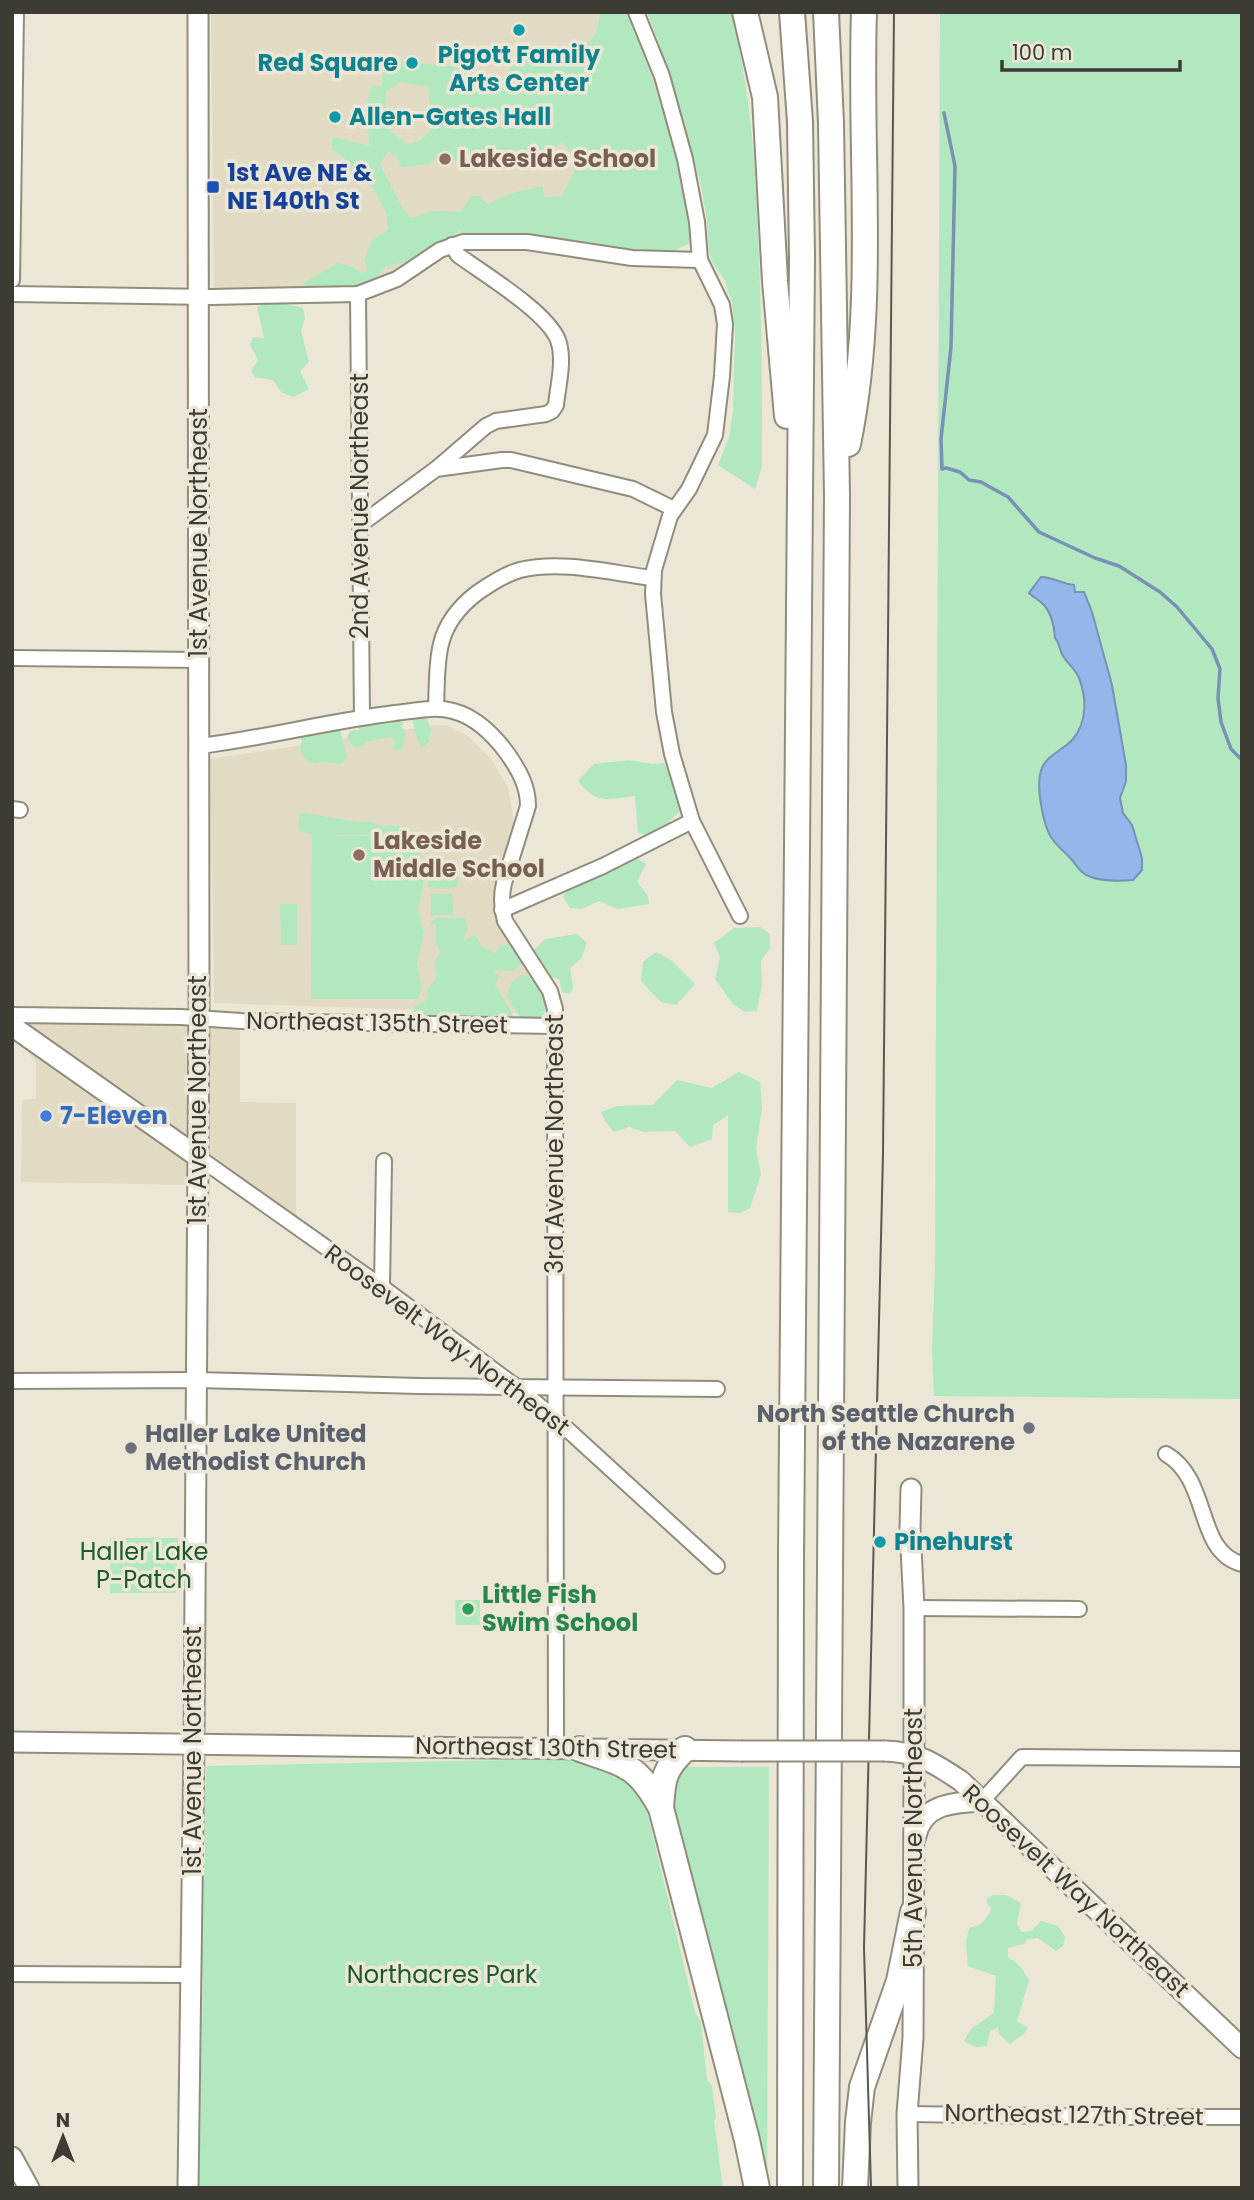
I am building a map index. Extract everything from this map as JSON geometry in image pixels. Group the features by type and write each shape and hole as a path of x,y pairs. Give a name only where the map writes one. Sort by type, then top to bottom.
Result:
{"highway":[{"path":"745,12 765,97 775,281 800,570"},
{"path":"790,2188 791,1556 801,190 800,122 792,12"},
{"path":"826,12 831,123 837,496 826,2188"},
{"path":"837,496 852,424 864,314 864,12"},
{"path":"568,1748 625,1765 648,1785 660,1808 747,2140 757,2188"},
{"path":"660,1808 666,1771 685,1749"},
{"path":"855,2188 862,2087 899,1980 913,1912"}],"street":[{"path":"12,280 16,12"},
{"name":"1st Avenue Northeast","path":"188,2188 199,1018 198,12"},
{"path":"636,12 662,76 685,159 700,260 722,305 725,324 718,419 710,449 689,489 674,509 661,543 653,578 666,728 677,775 692,821 740,916"},
{"path":"12,293 198,296 358,294 397,279 452,245 463,242 527,242 632,258 700,260"},
{"path":"361,524 436,469 486,426 496,421 546,414 556,405 561,362 558,340 542,315 458,255 452,245"},
{"name":"2nd Avenue Northeast","path":"358,294 362,718"},
{"path":"436,469 511,460 633,489 674,509"},
{"path":"436,709 441,645 452,617 467,600 491,583 519,570 549,567 584,568 653,578"},
{"path":"12,658 200,660"},
{"path":"200,746 272,736 362,718 436,709 472,718 488,731 512,761 524,782 528,796 528,806 504,883 502,910 603,866 692,821"},
{"name":"3rd Avenue Northeast","path":"502,910 505,920 550,991 555,1009 555,1386 568,1748"},
{"name":"Northeast 135th Street","path":"12,1015 555,1026"},
{"path":"12,1026 198,1157"},
{"name":"Roosevelt Way Northeast","path":"198,1157 382,1287 515,1386 556,1419 717,1566"},
{"path":"382,1287 384,1161"},
{"path":"12,1381 196,1380 419,1386 717,1389"},
{"path":"1166,1454 1183,1467 1191,1480 1218,1549 1230,1560 1242,1564"},
{"name":"5th Avenue Northeast","path":"908,2188 907,2113 913,2038 913,1847 899,1752 915,1608 910,1528 911,1489"},
{"path":"915,1608 1079,1609"},
{"name":"Northeast 130th Street","path":"12,1742 899,1752"},
{"name":"Roosevelt Way Northeast","path":"899,1752 933,1762 961,1782 1242,2048"},
{"path":"913,1847 917,1829 934,1808 954,1802 982,1801 1022,1757 1242,1759"},
{"path":"12,1974 191,1975"},
{"name":"Northeast 127th Street","path":"907,2113 1242,2117"},
{"path":"12,2157 30,2188"}],"shaded area":[{"name":"Lakeside School","path":"211,12 628,12 657,89 691,240 675,250 640,251 553,237 498,234 364,282 316,288 214,289"},
{"name":"Lakeside Middle School","path":"435,725 449,726 468,736 491,759 508,787 514,822 498,888 536,978 539,1014 214,1003 210,759"},
{"path":"12,1018 34,1021 186,1025 240,1030 240,1102 296,1103 296,1228 198,1158 198,1185 21,1182 22,1100 36,1099 36,1062 12,1034"}],"green space":[{"path":"600,12 628,12 673,138 692,234 688,244 663,252 608,248 581,242 466,239 459,230 452,239 416,260 387,266 372,282 344,289 301,290 305,282 338,263 362,273 368,270 364,261 372,240 388,230 387,215 373,188 353,172 344,158 332,150 332,140 335,137 369,146 367,105 370,89 382,86 383,66 400,62 453,66 475,78 507,78 512,61 517,56 571,51 591,40 597,29","holes":["401,82 428,87 436,123 422,140 410,144 389,129 386,117 386,91","562,142 571,153 576,167 562,196 544,197 543,186 512,193 487,204 479,196 472,196 460,212 433,211 411,218 403,209 380,164 388,152 398,158 401,167 430,164 434,158 460,161 530,158"]},
{"path":"647,12 731,12 743,68 755,178 762,350 762,466 755,489 718,465 729,438 733,411 735,333 732,302 724,279 712,262 709,252 700,181 663,55"},
{"path":"940,12 1242,12 1242,1399 934,1396 932,1351 935,1267"},
{"path":"278,302 303,308 305,318 301,331 309,362 300,371 309,389 293,397 281,392 273,380 255,377 251,371 258,360 250,345 253,337 264,338 257,307"},
{"path":"418,714 426,715 431,731 428,739 430,741 422,748 412,720"},
{"path":"399,719 406,733 402,749 393,750 395,740 392,737 370,741 358,748 351,744 347,737 350,731 358,730 360,725"},
{"path":"332,727 340,730 347,758 341,764 315,764 306,760 300,750 300,735 307,731 323,732"},
{"path":"629,760 664,763 675,783 680,811 667,824 648,835 638,833 635,796 604,799 591,794 578,781 594,764"},
{"path":"300,814 372,822 382,827 403,827 405,831 399,834 317,836 407,836 407,827 414,831 420,840 419,862 424,881 418,909 424,933 417,964 422,990 418,999 311,999 312,834 300,832 298,828"},
{"path":"636,858 646,864 637,882 648,896 649,904 618,909 599,901 582,909 570,908 563,897 571,883"},
{"path":"429,865 458,865 458,887 428,887"},
{"path":"431,894 452,894 453,915 431,915"},
{"path":"280,904 297,904 297,945 281,945"},
{"path":"435,918 465,918 468,928 463,941 474,935 479,939 481,947 496,953 501,945 511,945 520,954 522,964 513,971 494,970 499,977 495,985 513,1015 509,1023 418,1020 413,1015 414,1007 428,1000 427,990 437,977 435,962 440,951 436,943 436,925 429,924"},
{"path":"760,927 770,934 770,948 761,961 762,984 757,1011 745,1012 733,1004 715,979 720,957 714,943 734,928"},
{"path":"577,934 587,943 581,959 570,968 573,987 570,994 562,992 559,979 548,976 541,970 533,951 545,939"},
{"path":"656,952 671,960 695,984 676,1005 661,1002 641,981 643,962"},
{"path":"524,975 538,979 549,999 544,1015 531,1022 519,1016 507,997 512,981"},
{"path":"739,1072 760,1082 762,1109 756,1149 761,1174 750,1208 740,1213 728,1212 728,1115 713,1125 712,1139 690,1147 675,1131 643,1132 629,1127 614,1132 601,1112 617,1106 653,1105 677,1080 712,1088"},
{"name":"Haller Lake P-Patch","path":"110,1538 178,1538 176,1593 110,1593"},
{"name":"Little Fish Swim School","path":"455,1600 480,1600 480,1625 456,1625"},
{"name":"Northacres Park","path":"554,1759 580,1761 623,1772 643,1795 695,2012 701,2023 707,2079 712,2086 723,2188 199,2188 203,1977 200,1976 199,1932 202,1911 201,1875 205,1857 204,1805 207,1766"},
{"path":"677,1767 769,1767 767,2188 667,1798"},
{"path":"993,1895 1006,1895 1021,1903 1017,1924 1021,1932 1031,1931 1041,1921 1058,1926 1065,1937 1063,1946 1056,1951 1038,1938 1028,1939 1024,1944 1008,1948 1008,1957 1020,1966 1029,1980 1017,2022 1028,2027 1024,2034 1010,2044 999,2034 998,2027 990,2032 987,2046 975,2047 964,2041 971,2029 994,2013 996,1976 968,1966 966,1942 969,1928 980,1924 987,1917 991,1909 986,1900"}],"water":[{"path":"1041,577 1074,585 1075,592 1084,592 1092,612 1112,685 1126,765 1126,781 1120,798 1123,813 1132,825 1142,858 1142,870 1133,880 1096,879 1085,874 1055,843 1046,826 1039,784 1042,768 1048,759 1069,743 1078,732 1083,718 1084,702 1079,678 1062,654 1055,638 1049,611 1029,593"}],"waterway":[{"path":"944,113 955,166 951,347 941,439 942,469 960,472 969,480 981,482 1008,497 1039,532 1119,566 1160,592 1177,607 1212,649 1220,669 1218,698 1221,722 1231,749 1242,760"}],"tram line":[{"path":"871,2188 864,1948 883,1154 894,12"}],"place":[{"name":"Pigott Family Arts Center","path":"519,30"},
{"name":"Red Square","path":"412,63"},
{"name":"Allen-Gates Hall","path":"335,117"},
{"name":"Lakeside School","path":"445,159"},
{"name":"1st Ave NE & NE 140th St","path":"213,187"},
{"name":"Lakeside Middle School","path":"359,855"},
{"name":"7-Eleven","path":"46,1116"},
{"name":"North Seattle Church of the Nazarene","path":"1029,1428"},
{"name":"Haller Lake United Methodist Church","path":"131,1448"},
{"name":"Pinehurst","path":"880,1542"},
{"name":"Little Fish Swim School","path":"468,1609"}]}
